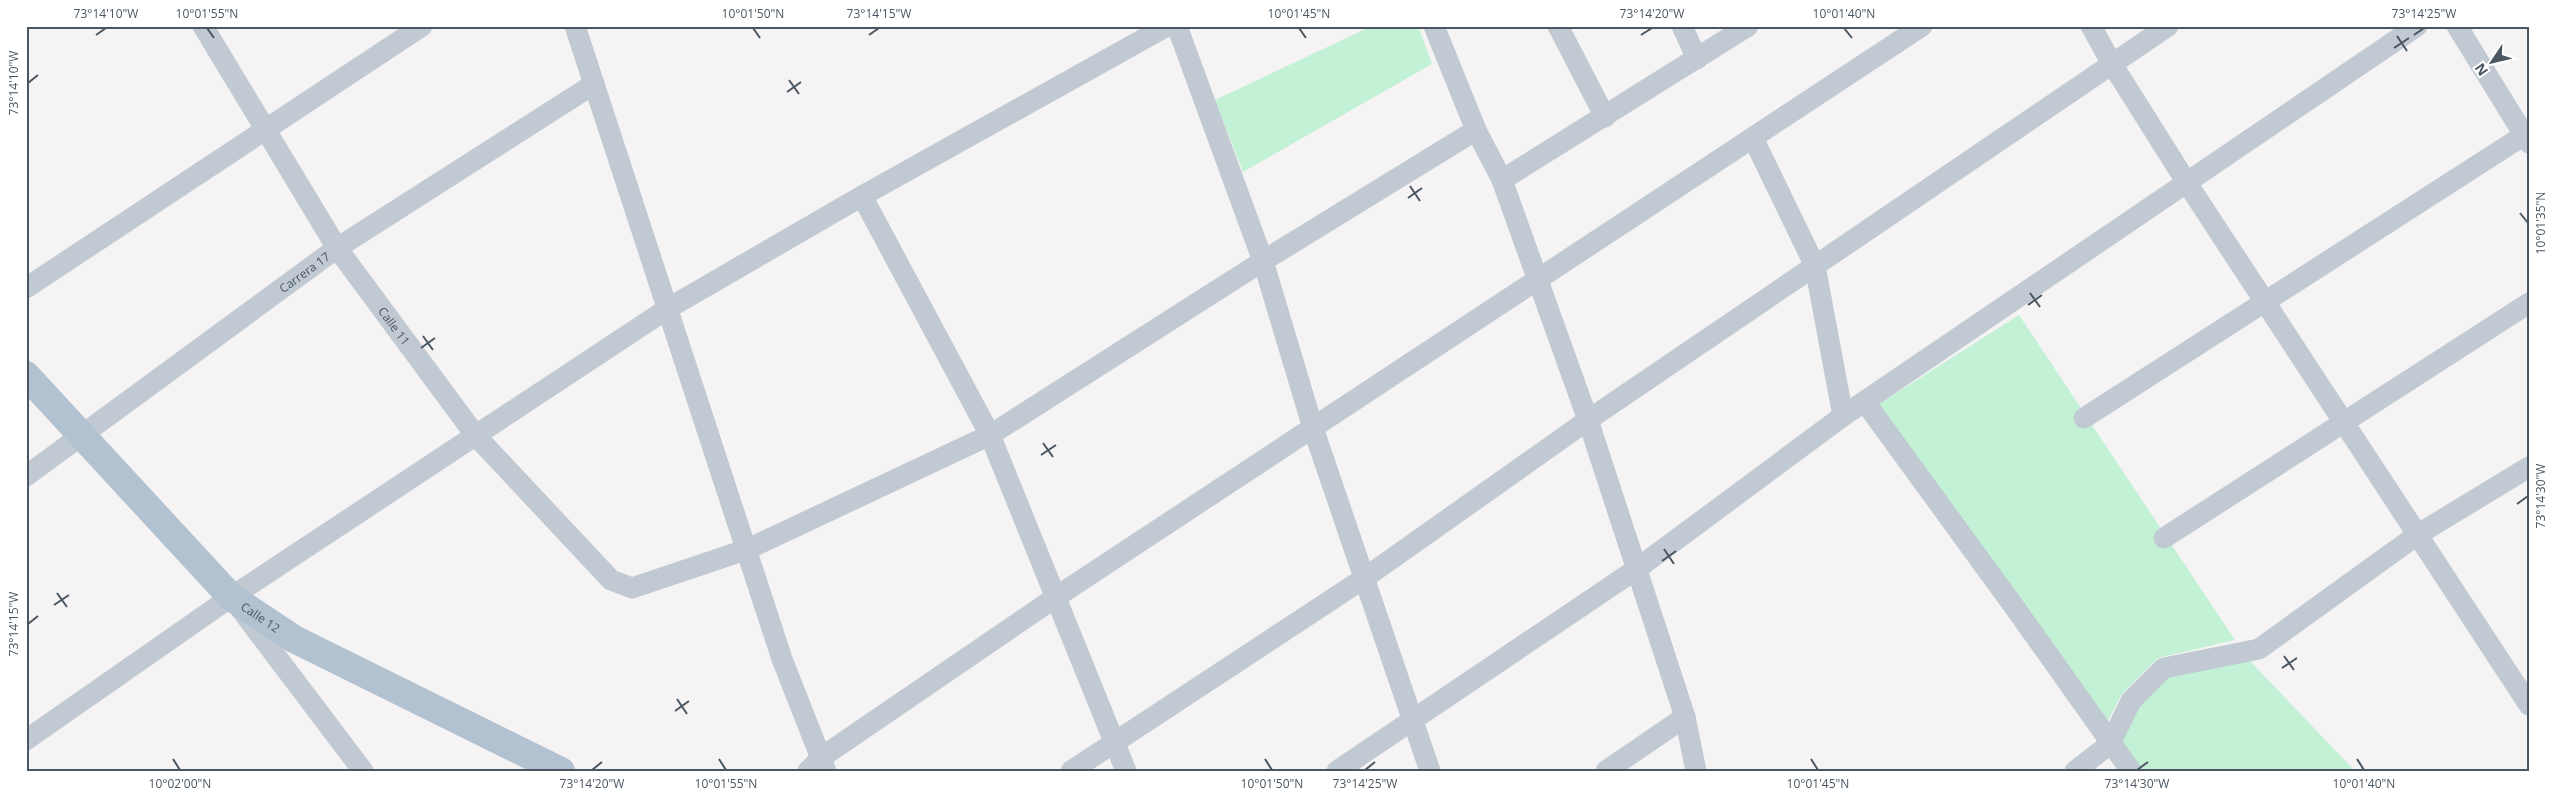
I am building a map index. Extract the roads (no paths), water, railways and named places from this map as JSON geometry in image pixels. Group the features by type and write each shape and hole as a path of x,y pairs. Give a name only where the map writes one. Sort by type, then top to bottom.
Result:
{"main road":[{"name":"Calle 12","path":"26,375 231,597 294,639 548,768"}],"street":[{"name":"Calle 11","path":"203,26 264,130 337,248 476,436 611,580 632,588 748,549"},
{"path":"26,288 422,26"},
{"path":"575,26 667,309 748,549 782,659 819,766 1056,597 1922,26"},
{"path":"26,740 231,597 667,309 862,196 1167,26"},
{"path":"1177,26 1262,261 1313,428 1366,577 1430,771"},
{"path":"1434,26 1476,130 1502,180 1588,420 1638,568 1685,717 1696,771"},
{"path":"1558,26 1605,117"},
{"path":"1682,26 1698,58"},
{"path":"1502,180 1748,26"},
{"path":"2091,26 2112,64 2187,183 2529,705"},
{"path":"1071,771 1366,577 1588,420 2168,26"},
{"path":"1337,771 1414,721 1638,568 1843,416 2417,26"},
{"path":"2084,418 2264,302 2527,137 2457,26"},
{"name":"Carrera 17","path":"26,476 337,248 594,84"},
{"path":"748,549 990,435 1262,261 1476,130"},
{"path":"1753,138 1815,266 1843,416"},
{"path":"862,196 990,435 1116,740 1126,771"},
{"path":"2164,538 2529,303"},
{"path":"1865,402 2018,612 2130,771"},
{"path":"2075,771 2110,744 2131,701 2164,668 2259,648 2417,535 2529,467"},
{"path":"231,597 363,771"},
{"path":"1606,771 1685,717"}]}
